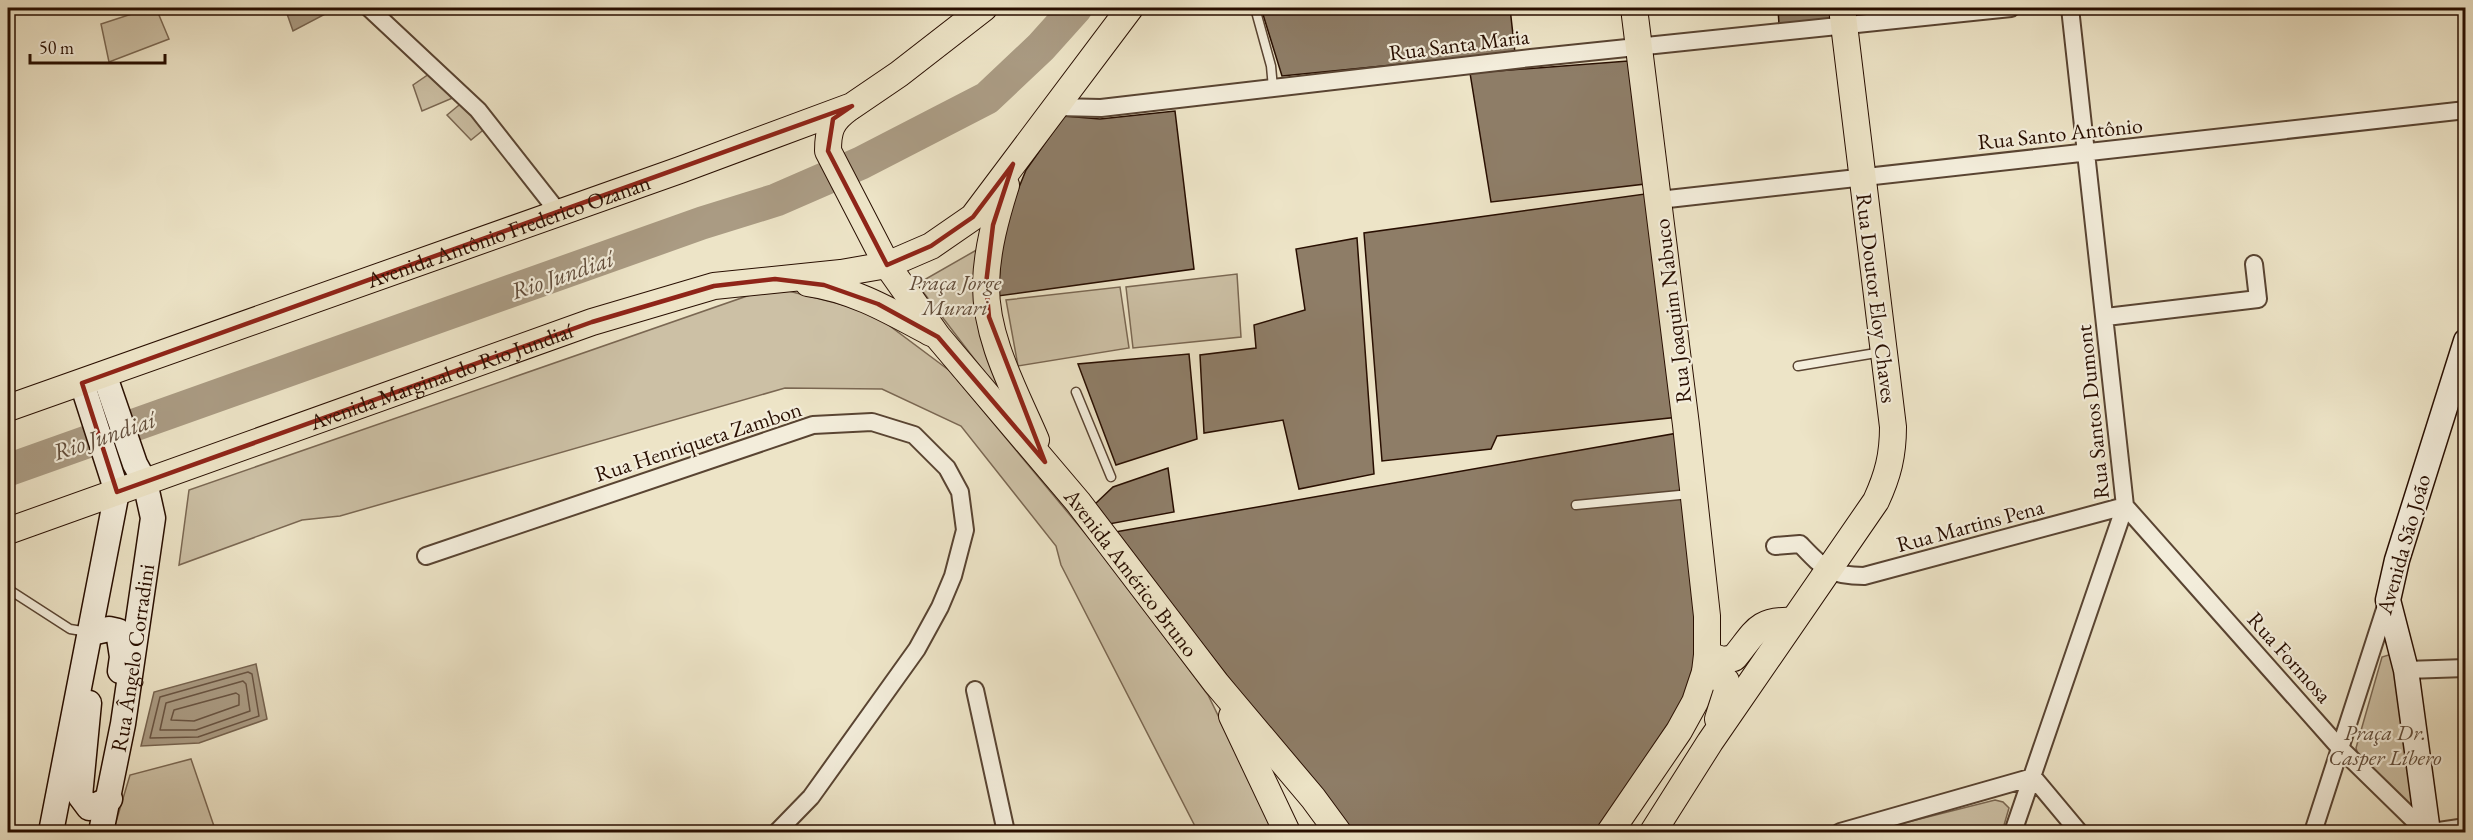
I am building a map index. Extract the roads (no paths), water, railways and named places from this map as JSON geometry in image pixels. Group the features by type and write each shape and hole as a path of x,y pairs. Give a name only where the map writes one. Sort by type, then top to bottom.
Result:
{"main road":[{"name":"Avenida Antônio Frederico Ozanan","path":"8,408 559,213 852,106 899,74 984,8"},
{"name":"Avenida Marginal do Rio Jundiaí","path":"8,531 140,473 592,322 714,286 841,273 887,265 931,246 973,218 1130,8"},
{"name":"Rua Joaquim Nabuco","path":"1610,832 1679,731 1695,702 1706,664 1707,616 1659,200 1634,8"},
{"name":"Rua Doutor Eloy Chaves","path":"1710,742 1876,501 1889,474 1893,451 1893,427 1886,352 1861,177 1843,16"},
{"path":"852,106 833,119 828,134 828,151 887,265 938,337 1046,462"},
{"path":"1013,164 993,225 986,284 989,317 1000,354 1046,462"},
{"path":"775,279 824,285 878,304 938,337"},
{"name":"Avenida Américo Bruno","path":"1046,462 1216,683"},
{"path":"1706,664 1734,658 1763,624 1773,620 1792,621"},
{"path":"1653,832 1710,742 1727,691 1726,681 1706,664"},
{"path":"1216,683 1287,832"},
{"path":"1216,683 1313,798 1338,832"}],"street":[{"path":"369,8 478,110 559,213"},
{"name":"Rua Santa Maria","path":"1056,107 1101,108 1638,47 1843,16 2011,8"},
{"name":"Rua Santos Dumont","path":"2013,832 2125,507 2106,317 2070,8"},
{"name":"Rua Santo Antônio","path":"1659,200 2466,110"},
{"path":"2106,317 2258,298 2254,264"},
{"name":"Avenida São João","path":"2313,832 2388,600 2397,560 2465,345"},
{"path":"93,378 92,414 115,483"},
{"name":"Rua Ângelo Corradini","path":"93,378 115,404 140,473 153,518 123,724 110,799 101,832"},
{"name":"Rua Henriqueta Zambon","path":"426,556 813,425 872,422 914,435 947,468 960,492 965,530 953,576 917,649 811,796 777,832"},
{"name":"Rua Ângelo Corradini","path":"51,832 91,633 115,483"},
{"name":"Rua Martins Pena","path":"1826,571 1844,576 1864,576 2125,507"},
{"name":"Rua Formosa","path":"2125,507 2339,747 2429,832"},
{"path":"1776,546 1800,544 1826,571"},
{"path":"2388,600 2406,670 2429,832 2466,827"},
{"path":"91,633 109,629 118,631 122,657 118,693 123,724"},
{"path":"2406,670 2466,668"},
{"path":"81,681 91,706 80,796 89,808 110,799"},
{"path":"975,690 1006,832"},
{"path":"1848,831 2032,777 2079,832"},
{"path":"2391,798 2413,795 2424,785"}],"lane":[{"path":"1255,8 1270,66 1273,88"},
{"path":"1798,366 1886,352"},
{"path":"1076,392 1111,477"},
{"path":"1576,505 1693,494"},
{"path":"8,589 70,629 91,633"}],"water":[{"path":"285,8 332,8 333,10 293,31"},
{"path":"256,664 267,719 199,743 141,746 154,692"}],"waterway":[{"name":"Rio Jundiaí","path":"8,470 702,223 776,200 861,163 987,98 1041,47 1076,8"}],"park label":[{"name":"Praça Jorge Murari","path":"955,294"},
{"name":"Praça Dr. Casper Líbero","path":"2385,744"}]}
